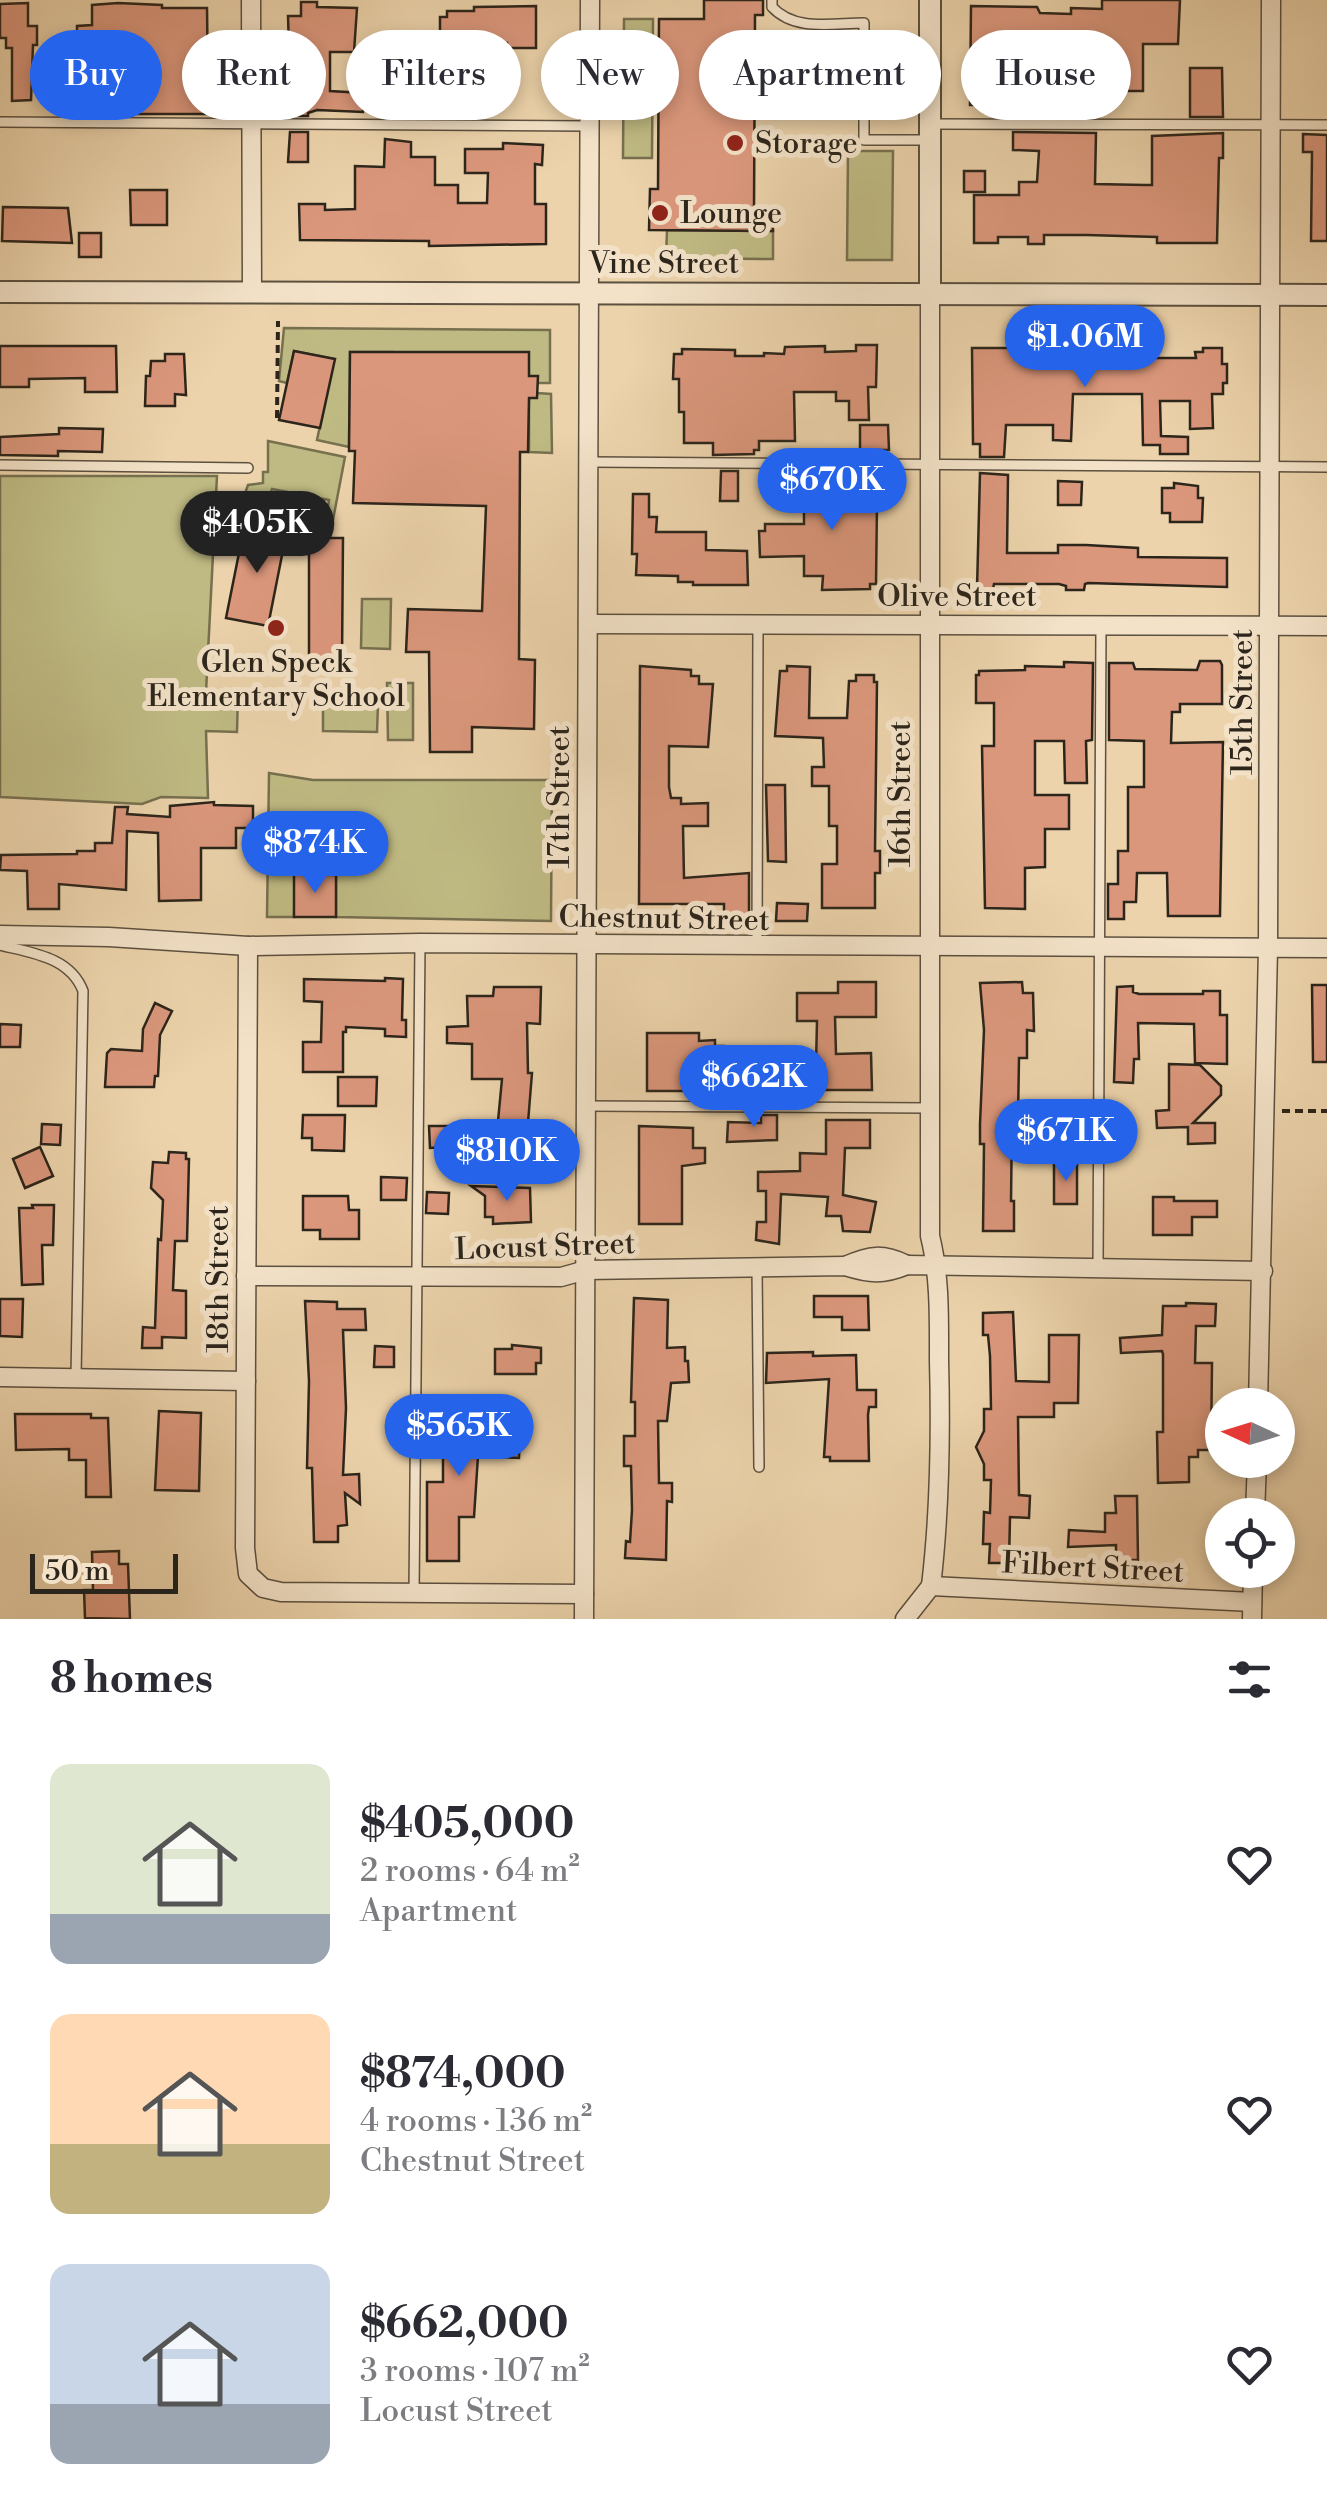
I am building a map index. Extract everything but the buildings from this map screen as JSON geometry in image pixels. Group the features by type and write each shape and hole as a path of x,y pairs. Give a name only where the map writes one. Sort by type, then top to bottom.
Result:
{"street":[{"path":"251,0 252,293"},
{"name":"17th Street","path":"584,1619 590,0"},
{"name":"16th Street","path":"930,0 930,1236 938,1266 940,1438 936,1542 930,1586"},
{"name":"15th Street","path":"1259,1388 1268,948 1270,0"},
{"name":"Vine Street","path":"0,292 1327,295"},
{"name":"Olive Street","path":"588,624 1327,626"},
{"name":"Chestnut Street","path":"0,936 109,937 248,946 420,943 1327,948"},
{"name":"18th Street","path":"248,946 248,1574 263,1588 281,1592 414,1593"},
{"name":"Locust Street","path":"246,1276 561,1277 586,1270 845,1266 870,1255 886,1255 907,1265 1263,1271"},
{"path":"0,1377 246,1380"},
{"path":"905,1619 930,1586"},
{"name":"Filbert Street","path":"930,1586 1252,1611"},
{"path":"414,1593 584,1594"}],"lane":[{"path":"772,0 772,7 782,18 799,23 864,23 864,140 931,132 1327,125"},
{"path":"0,122 590,126"},
{"path":"589,462 1327,467"},
{"path":"0,465 248,468"},
{"path":"757,947 758,624"},
{"path":"1098,1268 1101,624"},
{"path":"414,1593 420,943"},
{"path":"0,945 50,958 78,977 84,991 76,1378"},
{"path":"586,1106 930,1108"},
{"path":"757,1268 760,1468"}],"path":[{"path":"277,418 278,321"},
{"path":"1266,1111 1327,1111"}],"shaded area":[{"path":"624,19 653,19 653,30 624,30"},
{"path":"623,120 652,120 652,158 623,158"},
{"path":"848,151 893,151 892,260 847,260"},
{"path":"667,230 773,231 773,259 666,258"},
{"path":"284,328 550,330 550,383 538,383 392,448 392,352 350,352 349,447 317,440 334,359 294,351 287,383 279,381"},
{"path":"537,393 551,394 552,453 529,452 529,398"},
{"path":"268,441 345,457 332,525 325,524 329,500 272,489 266,512 240,508 248,485 263,483 263,472 268,472"},
{"path":"0,476 217,476 206,692 238,693 237,732 206,731 208,798 161,797 142,804 0,797"},
{"path":"362,599 391,599 390,649 361,648"},
{"path":"387,683 413,683 413,740 388,740"},
{"path":"323,704 378,704 377,732 323,731"},
{"path":"269,773 313,780 552,780 551,921 336,917 336,875 295,874 294,917 267,917"}],"place":[{"name":"Storage","path":"735,143"},
{"name":"Lounge","path":"660,213"},
{"name":"Glen Speck Elementary School","path":"276,628"}]}
